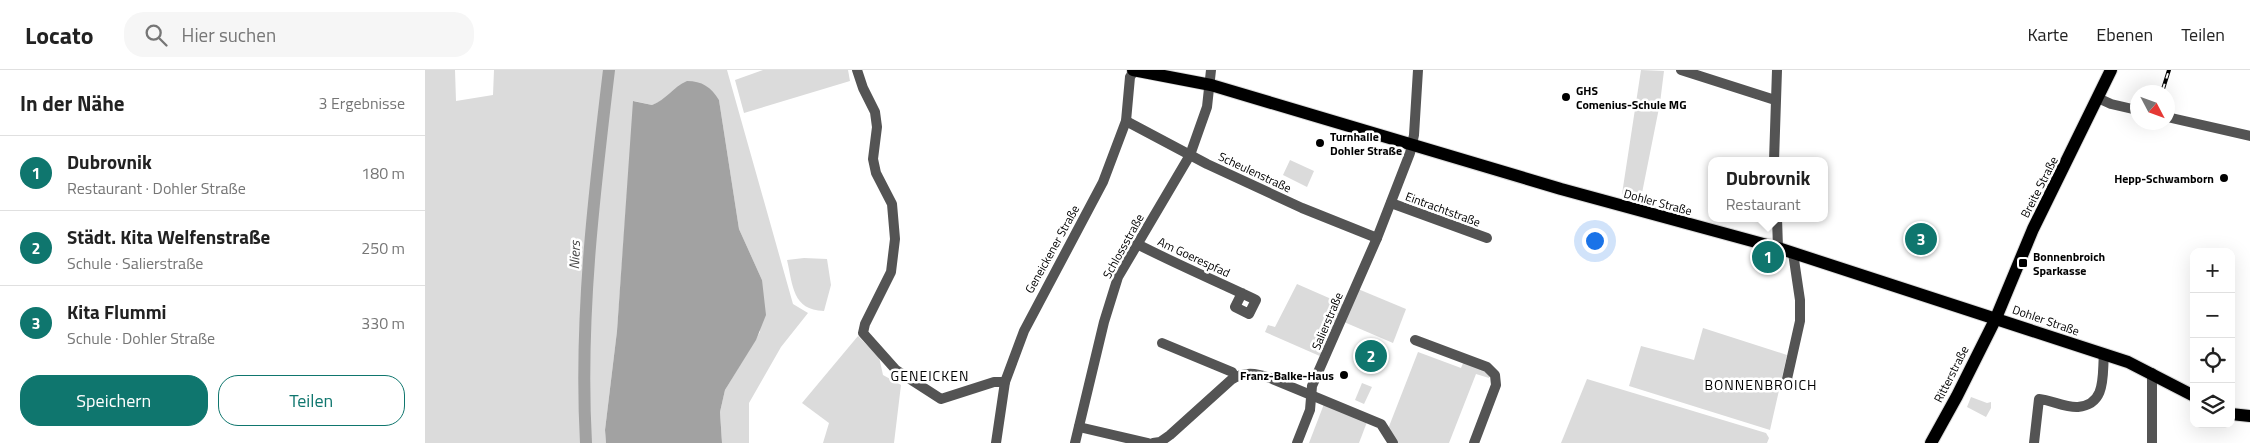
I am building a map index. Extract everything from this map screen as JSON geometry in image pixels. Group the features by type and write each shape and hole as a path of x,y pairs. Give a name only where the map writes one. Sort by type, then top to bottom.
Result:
{"main road":[{"name":"Dohler Straße","path":"1133,70 1211,85 1561,189 1778,248 2128,362 2190,394"},
{"name":"Breite Straße","path":"1996,318 2033,229 2111,70"},
{"name":"Ritterstraße","path":"1931,443 1996,318"},
{"path":"2235,414 2250,416"}],"street":[{"path":"857,70 863,88 875,112 877,127 873,159 876,173 892,204 895,239 891,272 865,324 863,333 896,370 941,398 994,382 1005,382"},
{"name":"Geneickener Straße","path":"996,443 1005,382 1024,331 1103,182 1126,121 1133,70"},
{"name":"Schlossstraße","path":"1075,443 1111,296 1118,277 1190,155 1201,127 1211,85 1211,70"},
{"name":"Salierstraße","path":"1297,443 1310,410 1312,386 1377,238 1413,145 1418,70"},
{"path":"1681,70 1775,100"},
{"path":"1774,157 1777,70"},
{"path":"2098,98 2111,104 2130,108"},
{"path":"2175,119 2250,136"},
{"name":"Scheulenstraße","path":"1126,121 1190,155 1302,208 1377,238"},
{"name":"Eintrachtstraße","path":"1391,203 1487,238"},
{"path":"1777,222 1778,248"},
{"name":"Am Goerespfad","path":"1137,244 1242,293"},
{"path":"1787,378 1800,321 1800,300 1793,253"},
{"path":"1415,340 1487,367 1495,375 1496,385 1474,443"},
{"path":"1162,344 1232,372 1235,377"},
{"path":"2034,443 2039,399 2078,407 2095,401 2099,396 2103,379 2104,354"},
{"path":"1158,443 1173,433 1235,377 1251,373 1262,375 1311,394 1381,424 1393,443"},
{"path":"2152,373 2152,443"},
{"path":"1079,427 1148,443"}],"shaded area":[{"path":"425,70 455,70 456,101 493,95 494,70 727,70 793,304 808,313 781,347 749,403 749,443 722,443 720,412 725,390 760,332 762,280 739,229 719,100 708,91 692,85 684,87 652,105 634,101 617,331 605,430 606,443 425,443"},
{"path":"763,70 848,70 850,81 744,113 735,80"},
{"path":"1641,70 1664,71 1660,103 1640,203 1625,199 1625,195 1622,194"},
{"path":"687,81 697,82 706,86 719,100 739,229 762,280 766,315 756,340 725,390 720,412 722,443 606,443 605,430 617,331 633,101 652,105"},
{"path":"1290,160 1314,171 1307,187 1283,175"},
{"path":"804,258 827,259 831,285 824,311 813,310 806,306 800,301 793,287 787,260"},
{"path":"1297,284 1345,305 1322,357 1265,332 1268,325 1275,327"},
{"path":"1358,289 1406,309 1393,343 1344,322"},
{"path":"1703,328 1787,355 1770,430 1629,386 1641,346 1694,360"},
{"path":"858,336 879,357 883,375 901,385 894,443 823,443 829,423 802,403"},
{"path":"1418,352 1461,368 1464,361 1491,374 1489,378 1476,374 1449,443 1396,443 1388,429"},
{"path":"1587,379 1766,433 1769,438 1767,443 1561,443"},
{"path":"1362,383 1372,387 1364,404 1355,400"},
{"path":"1971,397 1987,403 1991,402 1991,408 1986,417 1967,407"},
{"path":"1324,404 1367,422 1359,443 1309,443"}],"waterway":[{"name":"Niers","path":"586,443 584,396 586,303 593,210 609,70"}],"railway":[{"path":"2164,85 2169,70"}],"place":[{"name":"GHS Comenius-Schule MG","path":"1566,97"},
{"name":"Turnhalle Dohler Straße","path":"1320,143"},
{"name":"Hepp-Schwamborn","path":"2224,178"},
{"name":"Kita Flummi","path":"1921,239"},
{"name":"Dubrovnik","path":"1768,257"},
{"name":"Bonnenbroich Sparkasse","path":"2023,263"},
{"name":"Städt. Kita Welfenstraße","path":"1371,356"},
{"name":"Franz-Balke-Haus","path":"1344,375"}],"district":[{"name":"GENEICKEN","path":"930,375"},
{"name":"BONNENBROICH","path":"1761,384"}]}
